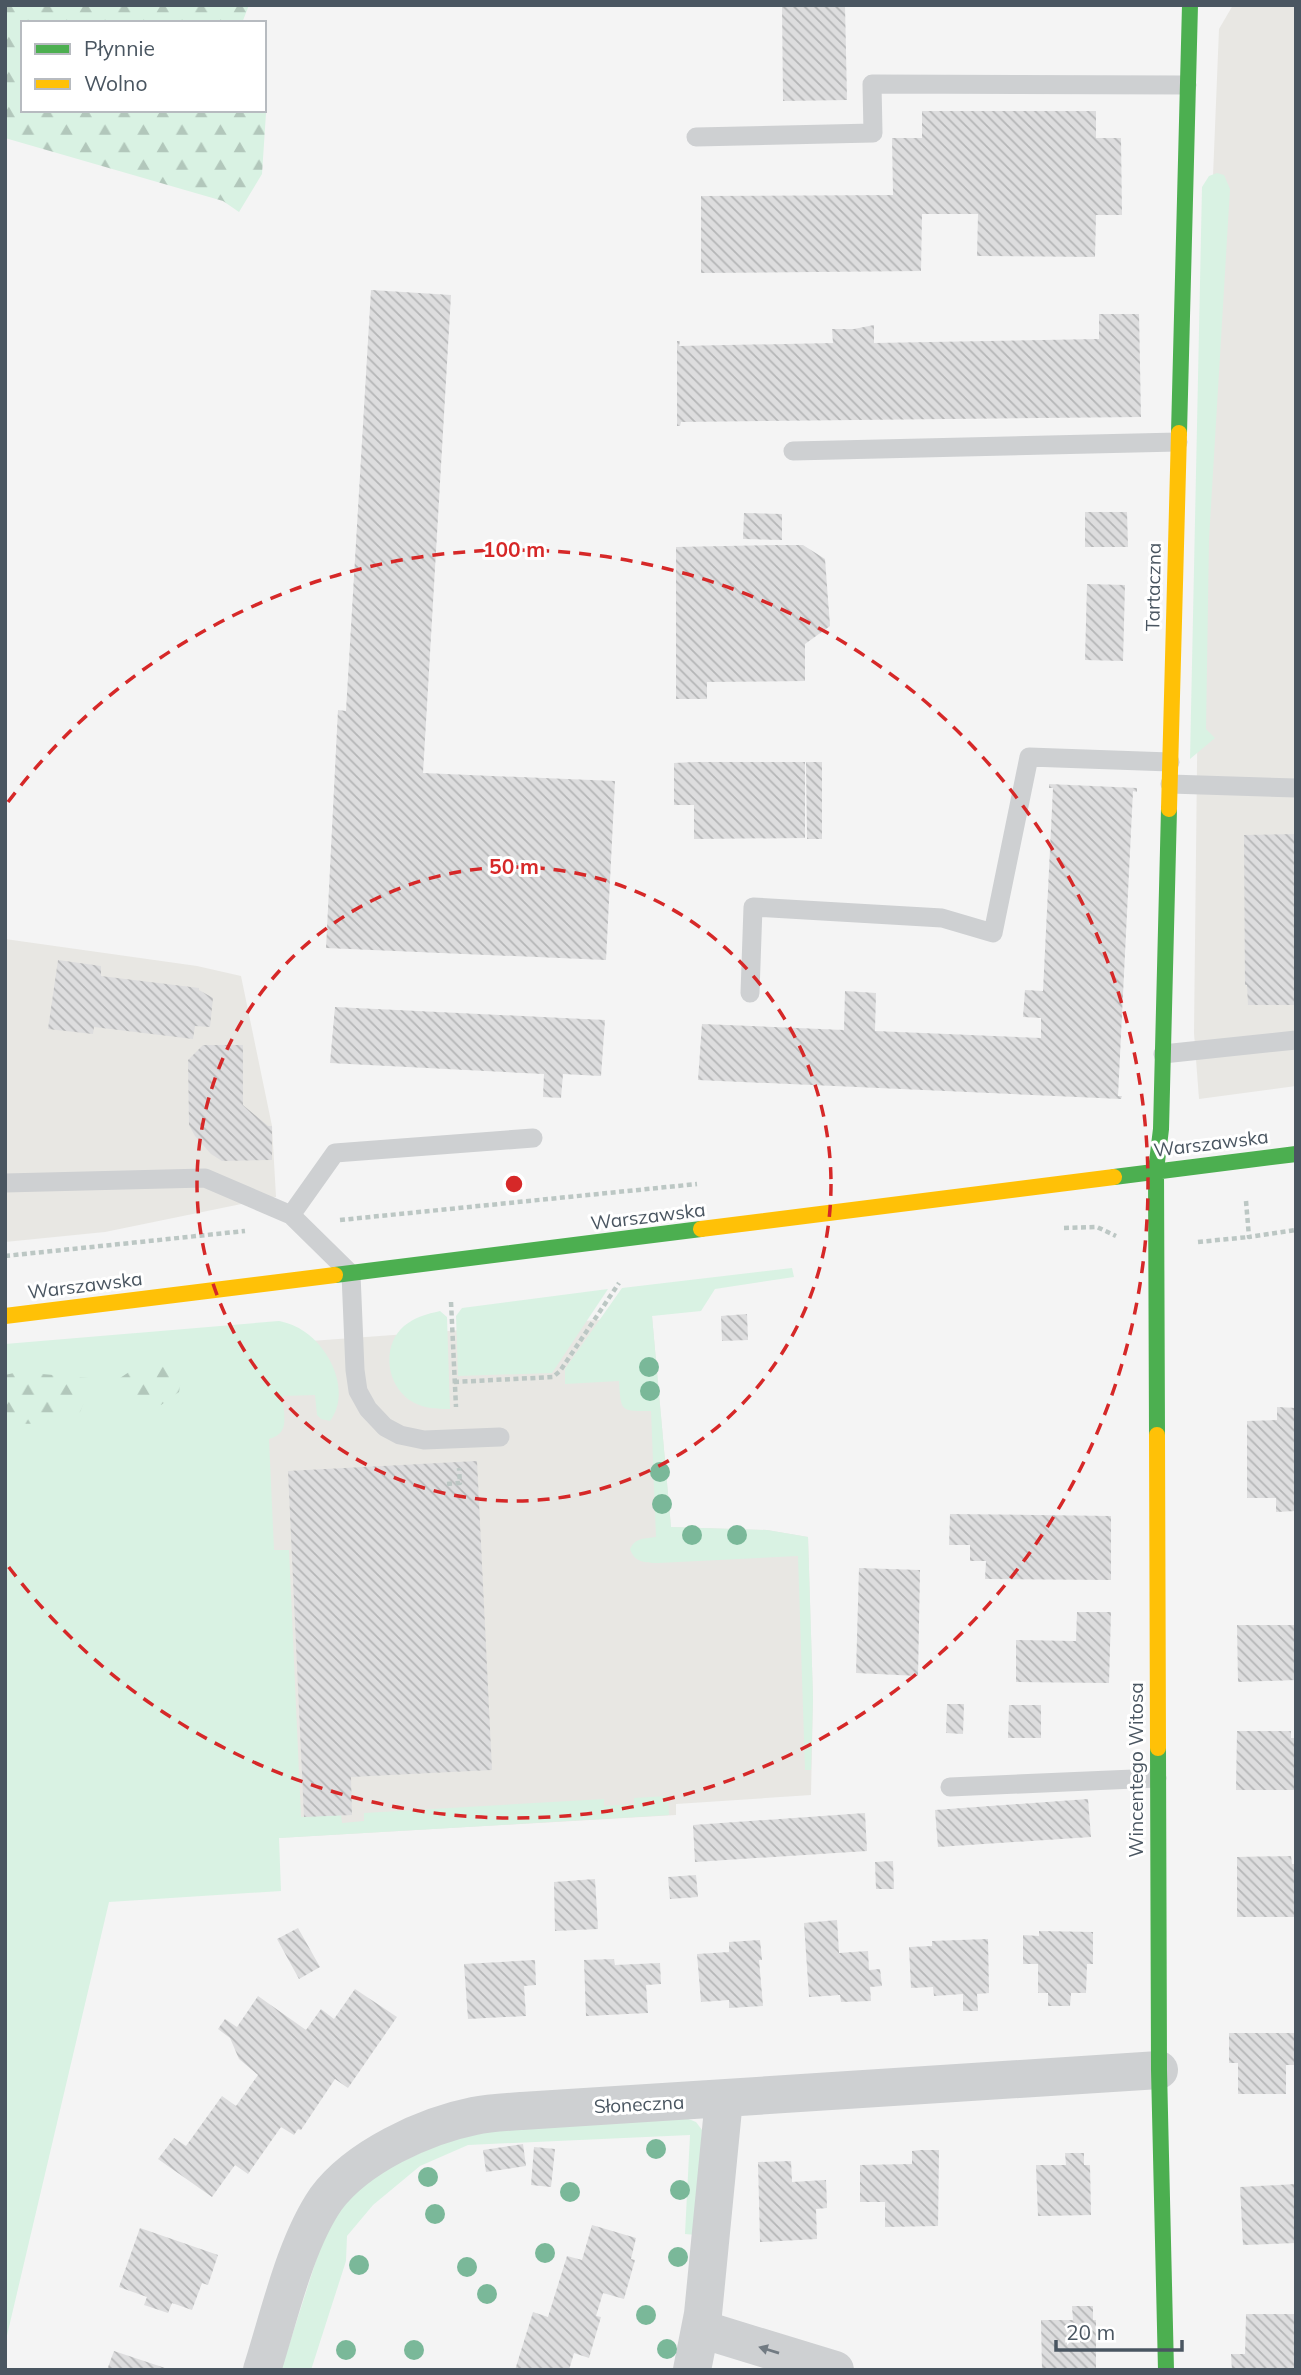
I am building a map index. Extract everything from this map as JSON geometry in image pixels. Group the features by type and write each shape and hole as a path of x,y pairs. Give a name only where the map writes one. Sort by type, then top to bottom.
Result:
{"street":[{"name":"Tartaczna","path":"1156,1170 1161,1129 1190,5"},
{"name":"Warszawska","path":"5,1316 1296,1154"},
{"name":"Wincentego Witosa","path":"1156,1170 1159,2070 1166,2370"},
{"name":"Słoneczna","path":"262,2370 297,2260 308,2232 327,2199 346,2179 389,2147 453,2121 522,2111 1159,2070"},
{"path":"692,2370 701,2329 724,2099"},
{"path":"701,2329 835,2370"}],"lane":[{"path":"696,137 873,133 872,84 1187,85"},
{"path":"793,451 1178,442"},
{"path":"750,993 753,907 942,918 993,933 1029,757 1170,762"},
{"path":"1170,784 1296,788"},
{"path":"1163,1054 1296,1040"},
{"path":"296,1220 335,1153 533,1138"},
{"path":"5,1183 205,1178 296,1220 351,1274 355,1370 358,1391 368,1409 385,1427 400,1435 424,1440 500,1437"},
{"path":"950,1787 1157,1778"}],"path":[{"path":"5,1256 296,1220 440,1209"},
{"path":"1056,1229 1097,1227 1118,1237"},
{"path":"606,1284 632,1281"},
{"path":"462,1301 449,1302 454,1382 546,1378 553,1377 560,1371 619,1283"}],"shaded area":[{"path":"1233,5 1296,5 1296,1086 1199,1099 1194,1033 1200,496 1219,29"},
{"path":"5,939 197,966 241,976 272,1126 276,1197 105,1232 5,1242"},
{"path":"652,1316 671,1527 767,1530 808,1537 813,1698 811,1795 676,1804 676,1815 278,1838 256,1345"}],"green space":[{"path":"5,5 249,5 243,21 21,21 21,112 266,112 266,97 267,98 262,174 239,212 223,201 5,138"},
{"path":"1217,173 1224,175 1230,189 1209,539 1206,729 1215,738 1190,759 1202,187 1209,176"},
{"path":"792,1268 794,1277 715,1289 701,1311 652,1316 671,1527 767,1530 808,1537 813,1698 811,1770 805,1770 798,1556 658,1563 637,1559 630,1549 632,1545 641,1539 656,1537 651,1411 624,1408 620,1399 619,1381 565,1384 565,1369 622,1288"},
{"path":"608,1289 552,1373 458,1376 456,1316 462,1308"},
{"path":"440,1311 447,1317 450,1409 429,1408 410,1401 401,1393 390,1371 391,1347 404,1326 412,1320"},
{"path":"279,1321 299,1328 323,1349 335,1372 339,1397 330,1421 317,1415 315,1395 283,1396 283,1428 269,1439 274,1550 289,1550 301,1817 341,1815 342,1823 364,1821 364,1813 604,1799 604,1806 634,1804 634,1798 668,1796 669,1815 279,1838 281,1891 109,1902 5,2344 5,1344"},
{"path":"169,1361 183,1370 179,1392 161,1405 139,1404 123,1397 117,1380 135,1368"},
{"path":"18,1372 89,1378 87,1396 79,1414 43,1423 5,1421 5,1375"},
{"path":"686,2118 696,2122 702,2130 696,2235 685,2234 690,2135 468,2145 420,2166 373,2205 347,2236 346,2261 311,2370 281,2370 330,2224 356,2190 374,2175 458,2135 503,2128"}],"building":[{"path":"782,5 845,5 847,100 783,101"},
{"path":"922,111 1096,111 1096,138 1121,138 1122,215 1096,215 1095,257 977,256 978,214 922,214 921,271 701,273 701,196 893,195 892,138 922,138"},
{"path":"371,290 451,295 423,773 615,781 606,960 326,948 338,710 346,711"},
{"path":"1099,314 1139,314 1141,417 681,422 680,426 677,426 677,341 680,341 679,346 833,343 832,329 874,325 874,343 1099,339"},
{"path":"1085,512 1127,512 1128,547 1085,547"},
{"path":"744,513 782,514 782,540 743,539"},
{"path":"803,545 825,559 830,626 805,644 805,681 707,682 707,699 676,699 676,547"},
{"path":"1087,584 1125,585 1123,661 1085,660"},
{"path":"805,762 805,838 694,839 694,805 674,805 674,763"},
{"path":"806,762 822,762 822,839 807,839"},
{"path":"1049,784 1137,788 1137,792 1133,791 1118,1096 1122,1096 1121,1099 698,1080 702,1024 844,1030 845,991 876,993 875,1031 1041,1038 1041,1018 1023,1017 1025,990 1043,991 1053,788 1049,788"},
{"path":"1296,834 1296,1005 1248,1005 1245,985 1244,835"},
{"path":"58,960 101,966 101,976 199,988 213,998 210,1027 195,1026 193,1039 94,1027 93,1034 48,1029"},
{"path":"335,1007 605,1020 601,1076 563,1074 561,1098 543,1097 544,1074 330,1063"},
{"path":"203,1045 243,1045 243,1105 268,1126 272,1126 272,1160 222,1161 211,1154 195,1136 189,1125 188,1060"},
{"path":"747,1314 748,1340 722,1341 721,1316"},
{"path":"1277,1407 1296,1408 1296,1511 1276,1512 1276,1498 1247,1498 1247,1421 1277,1420"},
{"path":"477,1461 492,1770 351,1777 352,1815 304,1817 288,1471"},
{"path":"950,1514 1111,1516 1111,1580 985,1579 986,1561 970,1561 970,1545 949,1545"},
{"path":"859,1568 920,1570 918,1676 856,1673"},
{"path":"1077,1612 1111,1612 1109,1683 1016,1682 1016,1640 1076,1641"},
{"path":"1237,1625 1296,1625 1296,1680 1238,1682"},
{"path":"947,1704 964,1704 963,1734 946,1733"},
{"path":"1009,1705 1041,1705 1041,1738 1008,1738"},
{"path":"1237,1731 1291,1731 1291,1738 1296,1738 1296,1790 1236,1790"},
{"path":"1088,1799 1091,1837 938,1847 935,1810"},
{"path":"865,1813 867,1851 695,1862 693,1825"},
{"path":"1291,1856 1292,1864 1296,1864 1296,1917 1237,1917 1237,1857"},
{"path":"893,1861 894,1889 876,1889 875,1862"},
{"path":"696,1875 698,1897 670,1899 668,1877"},
{"path":"595,1879 598,1929 555,1931 554,1882"},
{"path":"837,1920 839,1953 868,1951 869,1970 880,1969 882,1986 870,1987 871,2001 841,2002 840,1995 809,1997 804,1923"},
{"path":"298,1928 320,1967 299,1979 277,1939"},
{"path":"1039,1931 1093,1932 1093,1964 1087,1964 1086,1993 1071,1993 1070,2006 1048,2006 1048,1993 1038,1993 1038,1964 1023,1964 1023,1935 1039,1936"},
{"path":"988,1939 989,1993 977,1994 978,2011 963,2011 963,1994 934,1996 933,1987 911,1988 909,1947 932,1946 932,1941"},
{"path":"760,1940 763,2006 729,2008 729,2000 701,2002 697,1954 729,1952 729,1942"},
{"path":"614,1959 615,1965 660,1963 661,1984 646,1985 648,2013 586,2016 584,1960"},
{"path":"535,1960 536,1985 524,1986 526,2016 468,2019 464,1964"},
{"path":"355,1989 397,2017 348,2088 335,2079 301,2130 298,2129 294,2135 281,2127 248,2174 235,2165 212,2197 158,2159 174,2138 186,2146 222,2096 236,2106 258,2075 239,2059 230,2038 218,2029 225,2019 237,2027 258,1996 306,2030 321,2009 334,2019"},
{"path":"1229,2033 1294,2033 1294,2065 1286,2065 1286,2094 1238,2094 1238,2063 1229,2063"},
{"path":"523,2144 526,2166 486,2172 483,2150"},
{"path":"534,2147 555,2149 551,2187 531,2185"},
{"path":"939,2150 938,2226 885,2227 885,2202 860,2202 860,2165 912,2164 912,2151"},
{"path":"1065,2153 1084,2153 1084,2165 1090,2165 1091,2215 1038,2216 1036,2165 1066,2165"},
{"path":"791,2161 792,2182 826,2180 827,2208 816,2209 817,2239 760,2242 758,2162"},
{"path":"1296,2184 1296,2243 1243,2245 1240,2187"},
{"path":"592,2225 636,2238 631,2259 635,2260 624,2299 603,2293 596,2316 601,2317 589,2358 574,2353 569,2370 515,2370 533,2312 548,2317 567,2256 582,2260"},
{"path":"140,2228 218,2255 208,2285 202,2283 192,2310 172,2303 168,2313 144,2305 147,2297 119,2287"},
{"path":"1072,2306 1093,2306 1093,2320 1096,2320 1096,2370 1042,2370 1041,2320 1073,2320"},
{"path":"1246,2314 1296,2314 1296,2370 1232,2370 1231,2354 1245,2354"},
{"path":"114,2351 168,2369 168,2370 107,2370"}],"traffic: fast":[{"path":"1179,433 1190,5"},
{"path":"1157,1435 1156,1170 1161,1129 1169,809"},
{"path":"1114,1177 1296,1154"},
{"path":"335,1275 701,1229"},
{"path":"1158,1748 1159,2070 1166,2370"}],"traffic: slow":[{"path":"1169,809 1179,433"},
{"path":"701,1229 1114,1177"},
{"path":"5,1316 335,1275"},
{"path":"1157,1435 1158,1748"}]}
